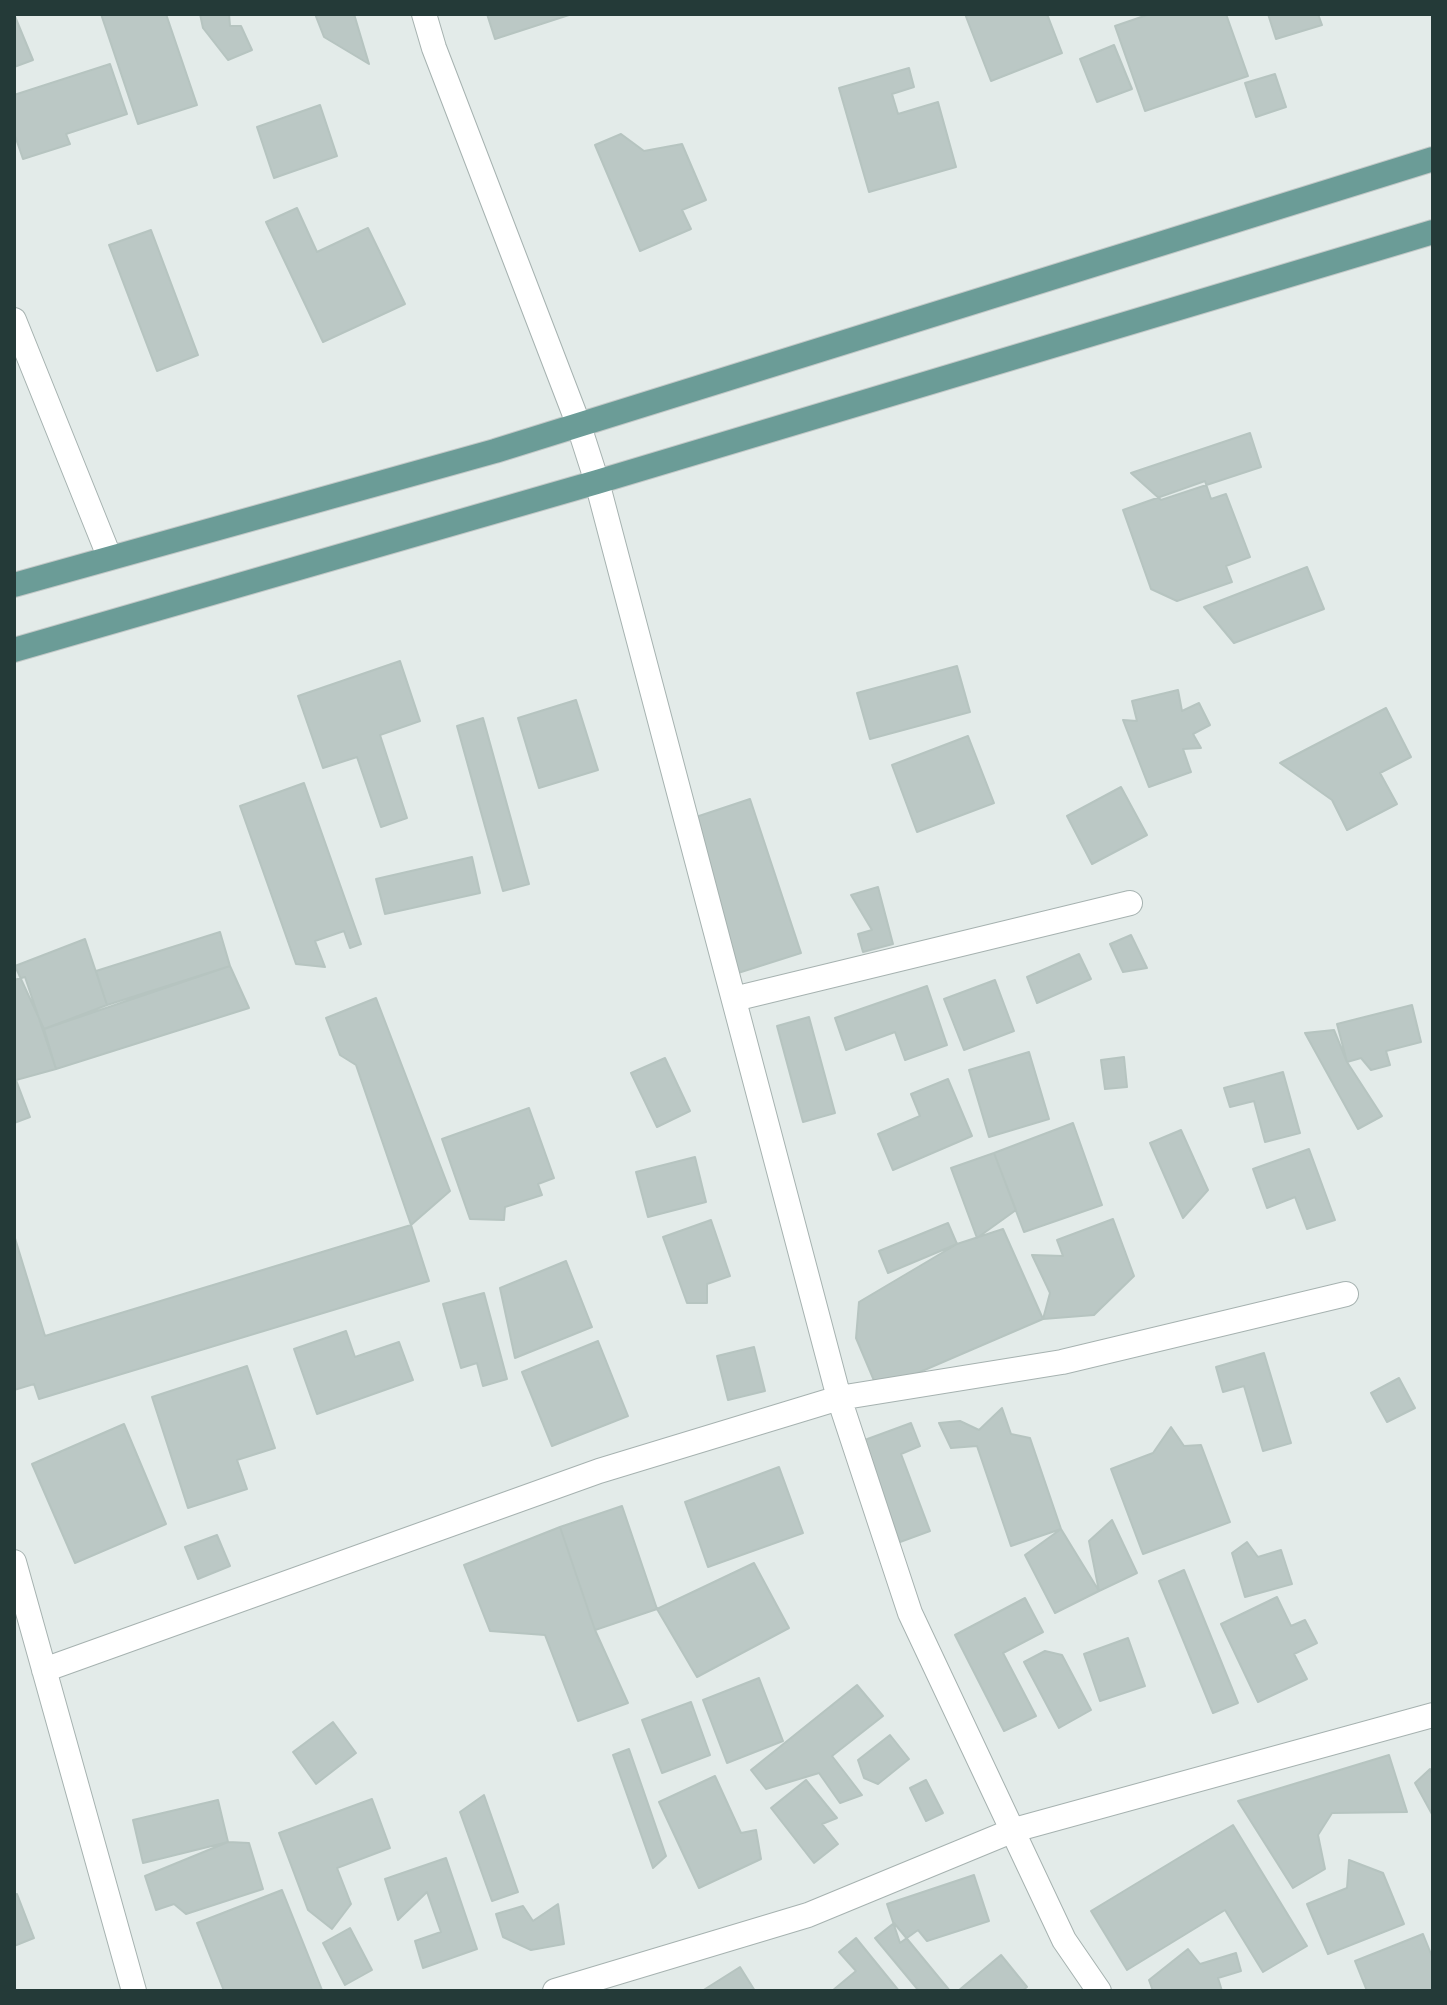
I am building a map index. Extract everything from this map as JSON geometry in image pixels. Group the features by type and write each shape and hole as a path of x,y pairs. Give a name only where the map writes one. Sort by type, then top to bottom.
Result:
{"main road":[{"path":"14,585 109,556 495,451 1433,159"},
{"path":"14,650 597,482 1433,232"}],"street":[{"path":"424,14 439,62 578,423 597,482 839,1398 910,1613 1064,1940 1099,1991"},
{"path":"14,320 109,556"},
{"path":"734,999 1130,903"},
{"path":"32,1657 599,1471 839,1398 1062,1362 1346,1294"},
{"path":"14,1562 32,1657 134,1991"},
{"path":"555,1991 808,1915 1014,1830 1433,1715"}],"building":[{"path":"14,14 33,60 14,67"},
{"path":"101,14 166,14 197,105 138,124"},
{"path":"200,14 229,14 230,26 241,26 252,50 228,60 203,28"},
{"path":"315,14 354,14 369,64 324,37"},
{"path":"487,14 572,14 495,39"},
{"path":"965,14 1047,14 1062,53 991,81"},
{"path":"1150,14 1226,14 1248,76 1145,111 1115,26"},
{"path":"1268,14 1318,14 1322,25 1276,39"},
{"path":"1114,45 1132,89 1097,102 1080,59"},
{"path":"110,64 127,114 66,134 70,144 23,159 14,133 14,95"},
{"path":"909,68 914,87 892,94 898,114 938,102 956,167 869,192 839,88"},
{"path":"1275,74 1286,107 1256,117 1245,83"},
{"path":"320,105 337,156 274,178 257,127"},
{"path":"621,134 644,151 682,144 706,200 682,210 691,229 640,251 595,145"},
{"path":"297,208 317,252 368,228 405,304 323,342 266,222"},
{"path":"151,230 198,355 157,371 109,245"},
{"path":"1250,433 1261,467 1161,500 1131,473"},
{"path":"1205,481 1211,499 1226,494 1250,557 1226,566 1232,582 1177,601 1151,589 1123,510"},
{"path":"1307,567 1324,609 1234,643 1204,607"},
{"path":"400,661 420,721 380,735 407,818 381,827 357,757 323,768 298,696"},
{"path":"957,666 970,712 870,739 857,693"},
{"path":"1178,690 1182,711 1199,703 1210,725 1193,734 1201,748 1183,749 1191,772 1149,787 1123,720 1137,721 1132,701"},
{"path":"576,700 598,770 539,788 518,718"},
{"path":"1386,708 1411,757 1380,773 1397,804 1347,830 1332,800 1280,763"},
{"path":"483,718 529,884 503,891 457,726"},
{"path":"968,736 994,803 917,832 892,765"},
{"path":"304,783 361,944 350,948 344,931 315,941 325,967 296,964 240,806"},
{"path":"1121,787 1147,835 1092,864 1067,816"},
{"path":"750,799 801,953 738,973 687,820"},
{"path":"472,857 480,893 385,914 376,879"},
{"path":"878,887 893,944 863,952 858,934 872,930 851,895"},
{"path":"220,932 230,966 107,1005 96,971"},
{"path":"1131,935 1147,968 1123,972 1110,944"},
{"path":"85,939 107,1005 44,1029 15,966"},
{"path":"1079,954 1091,979 1037,1003 1027,977"},
{"path":"230,966 249,1008 56,1069 44,1029"},
{"path":"25,977 56,1069 16,1080 30,1117 14,1123 14,980"},
{"path":"995,980 1014,1031 964,1050 944,999"},
{"path":"927,986 947,1045 905,1060 895,1032 846,1050 835,1018"},
{"path":"376,998 450,1191 411,1225 356,1065 340,1055 326,1018"},
{"path":"1412,1005 1421,1042 1386,1051 1390,1065 1371,1070 1361,1058 1347,1062 1337,1024"},
{"path":"809,1017 835,1113 803,1122 777,1026"},
{"path":"1334,1030 1347,1062 1382,1116 1358,1129 1305,1033"},
{"path":"1029,1052 1049,1119 989,1137 969,1070"},
{"path":"1124,1057 1127,1087 1105,1089 1101,1060"},
{"path":"665,1058 690,1111 657,1127 631,1073"},
{"path":"1283,1072 1300,1133 1265,1142 1254,1101 1230,1107 1224,1088"},
{"path":"948,1079 972,1136 893,1170 878,1134 920,1116 911,1094"},
{"path":"529,1108 554,1178 538,1184 542,1195 505,1207 504,1220 470,1219 442,1139"},
{"path":"1073,1123 1102,1205 1024,1232 994,1153"},
{"path":"1181,1130 1208,1190 1183,1218 1150,1143"},
{"path":"1309,1149 1335,1220 1307,1229 1295,1197 1267,1208 1253,1169"},
{"path":"994,1153 1016,1210 977,1238 951,1168"},
{"path":"695,1157 706,1202 648,1217 636,1172"},
{"path":"1113,1219 1134,1276 1094,1315 1043,1319 1050,1293 1032,1255 1063,1256 1057,1240"},
{"path":"711,1220 730,1276 707,1284 707,1303 687,1303 663,1237"},
{"path":"948,1223 957,1244 888,1273 879,1251"},
{"path":"411,1225 429,1281 39,1399 34,1384 14,1390 14,1235 45,1336"},
{"path":"1003,1229 1043,1319 878,1390 856,1338 859,1302 957,1244"},
{"path":"566,1261 592,1327 515,1358 500,1288"},
{"path":"484,1293 507,1379 483,1386 477,1363 461,1368 443,1304"},
{"path":"346,1331 355,1357 399,1342 413,1380 317,1414 294,1349"},
{"path":"598,1341 628,1416 552,1446 522,1372"},
{"path":"754,1347 765,1391 728,1400 717,1356"},
{"path":"1264,1353 1291,1443 1263,1451 1244,1386 1223,1392 1216,1367"},
{"path":"247,1366 275,1448 237,1460 247,1489 188,1508 152,1397"},
{"path":"1399,1378 1415,1408 1387,1422 1371,1393"},
{"path":"1002,1408 1011,1434 1030,1438 1061,1529 1011,1546 977,1446 951,1448 939,1423 960,1421 979,1430"},
{"path":"911,1423 920,1446 901,1454 930,1531 900,1542 862,1441"},
{"path":"124,1424 166,1524 75,1563 32,1464"},
{"path":"1171,1427 1184,1446 1201,1445 1230,1522 1143,1554 1111,1469 1153,1453"},
{"path":"779,1467 803,1533 708,1567 685,1502"},
{"path":"622,1506 657,1609 595,1630 560,1527"},
{"path":"1112,1520 1137,1573 1099,1591 1089,1541"},
{"path":"560,1527 595,1630 628,1703 578,1721 545,1635 490,1631 464,1565"},
{"path":"1061,1529 1099,1591 1055,1613 1025,1555"},
{"path":"217,1535 230,1566 198,1579 185,1547"},
{"path":"1247,1542 1258,1557 1281,1550 1292,1584 1245,1597 1232,1553"},
{"path":"754,1563 789,1628 697,1677 657,1609"},
{"path":"1184,1570 1238,1703 1213,1713 1159,1581"},
{"path":"1277,1597 1291,1626 1305,1620 1317,1643 1294,1654 1307,1679 1258,1702 1221,1624"},
{"path":"1025,1598 1043,1632 1003,1653 1036,1716 1004,1731 955,1635"},
{"path":"1128,1638 1145,1686 1100,1701 1084,1654"},
{"path":"1045,1651 1062,1655 1091,1710 1059,1728 1024,1662"},
{"path":"759,1678 783,1741 727,1763 703,1700"},
{"path":"857,1685 883,1716 832,1756 862,1795 840,1803 819,1773 766,1789 751,1770"},
{"path":"691,1702 710,1755 662,1773 642,1720"},
{"path":"333,1722 356,1753 316,1784 293,1752"},
{"path":"890,1735 909,1759 878,1784 864,1778 858,1760"},
{"path":"629,1749 666,1856 653,1868 613,1755"},
{"path":"1389,1755 1407,1812 1332,1813 1318,1835 1325,1869 1293,1888 1238,1801"},
{"path":"1430,1769 1433,1776 1433,1816 1415,1783"},
{"path":"715,1776 741,1833 756,1830 761,1859 699,1888 659,1802"},
{"path":"806,1780 837,1818 822,1824 838,1844 814,1863 771,1808"},
{"path":"926,1780 943,1813 926,1821 910,1788"},
{"path":"484,1795 518,1892 492,1901 460,1812"},
{"path":"372,1799 390,1848 337,1868 351,1904 332,1929 308,1910 279,1833"},
{"path":"218,1800 228,1842 143,1863 133,1820"},
{"path":"1233,1825 1307,1946 1263,1972 1225,1910 1127,1970 1091,1911"},
{"path":"228,1842 249,1843 263,1889 186,1914 174,1904 156,1910 145,1876"},
{"path":"446,1858 477,1949 423,1968 415,1941 441,1932 427,1892 398,1920 385,1879"},
{"path":"1349,1860 1383,1873 1404,1924 1328,1954 1307,1904 1347,1888"},
{"path":"974,1875 989,1921 927,1941 918,1930 900,1943 887,1904"},
{"path":"282,1890 322,1990 224,1991 197,1923"},
{"path":"17,1894 34,1938 14,1946 14,1895"},
{"path":"558,1904 564,1944 531,1950 503,1937 496,1914 523,1906 533,1921"},
{"path":"894,1923 950,1991 919,1991 875,1938"},
{"path":"350,1928 372,1970 345,1985 323,1943"},
{"path":"1423,1934 1433,1959 1433,1991 1367,1991 1355,1961"},
{"path":"856,1938 899,1991 832,1991 856,1971 839,1952"},
{"path":"1188,1949 1200,1964 1236,1953 1241,1971 1218,1978 1222,1991 1153,1991 1149,1980"},
{"path":"1001,1955 1027,1987 1022,1991 958,1991"},
{"path":"740,1967 755,1991 702,1991"}]}
